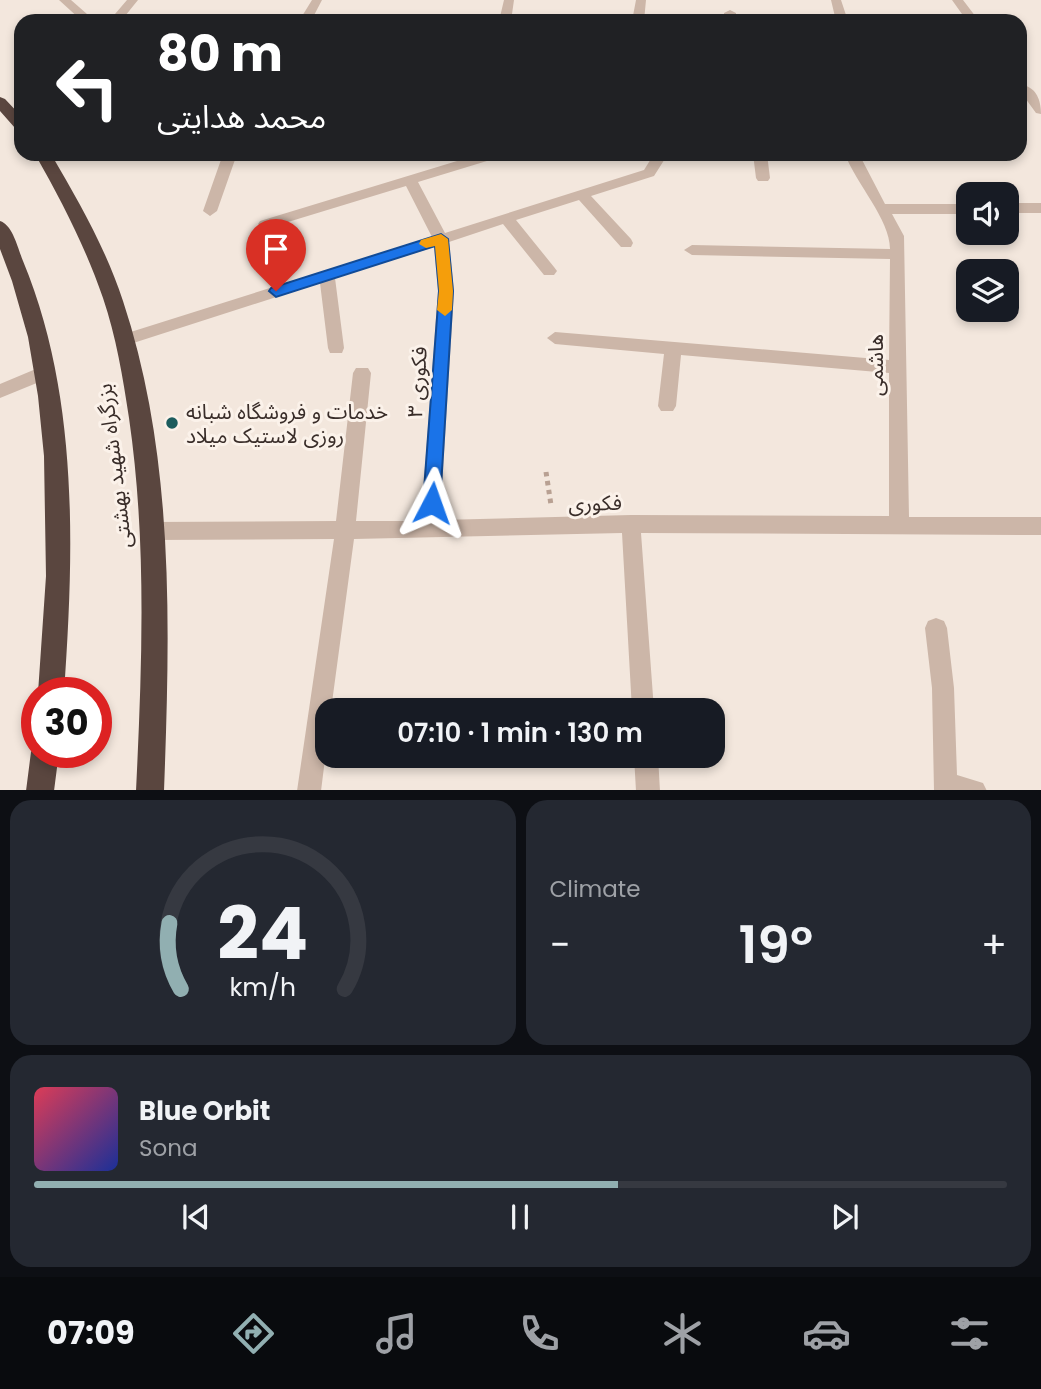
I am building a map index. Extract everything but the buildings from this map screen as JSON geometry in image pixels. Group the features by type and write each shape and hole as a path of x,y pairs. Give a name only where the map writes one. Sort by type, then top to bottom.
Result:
{"highway":[{"path":"0,102 14,117"},
{"name":"بزرگراه شهید بهشتی","path":"47,161 89,236 114,303 124,340 142,435 151,531 155,677 150,790"},
{"path":"0,227 26,299 43,373 54,460 57,605 52,677"},
{"path":"40,790 43,768"}],"street":[{"path":"64,0 81,14"},
{"path":"121,14 133,0"},
{"path":"957,0 968,14"},
{"path":"1027,94 1041,110"},
{"path":"210,211 228,161"},
{"path":"265,224 473,161"},
{"path":"124,340 649,173 657,161"},
{"path":"761,161 762,178"},
{"name":"هاشمی","path":"855,161 869,194 897,236 899,525"},
{"path":"410,181 441,239"},
{"path":"581,194 626,243"},
{"path":"881,209 956,208"},
{"path":"1019,208 1041,208"},
{"path":"506,218 549,271"},
{"name":"فکوری ۳","path":"430,529 446,291 441,239"},
{"path":"692,250 897,254"},
{"path":"327,275 336,348"},
{"path":"555,338 898,367"},
{"path":"667,406 673,348"},
{"path":"0,391 43,373"},
{"path":"325,698 362,373"},
{"path":"631,524 642,698"},
{"name":"فکوری","path":"151,531 631,524 1041,526"},
{"path":"936,628 943,688 946,788 975,790"},
{"path":"309,790 315,759"},
{"path":"647,768 648,790"}],"path":[{"path":"547,472 553,527"}],"slow traffic":[{"path":"426,244 441,239 445,310"}],"place":[{"name":"خدمات و فروشگاه شبانه روزی لاستیک میلاد","path":"172,423"}],"route":[{"path":"276,291 441,239 446,291 432,503"}]}
